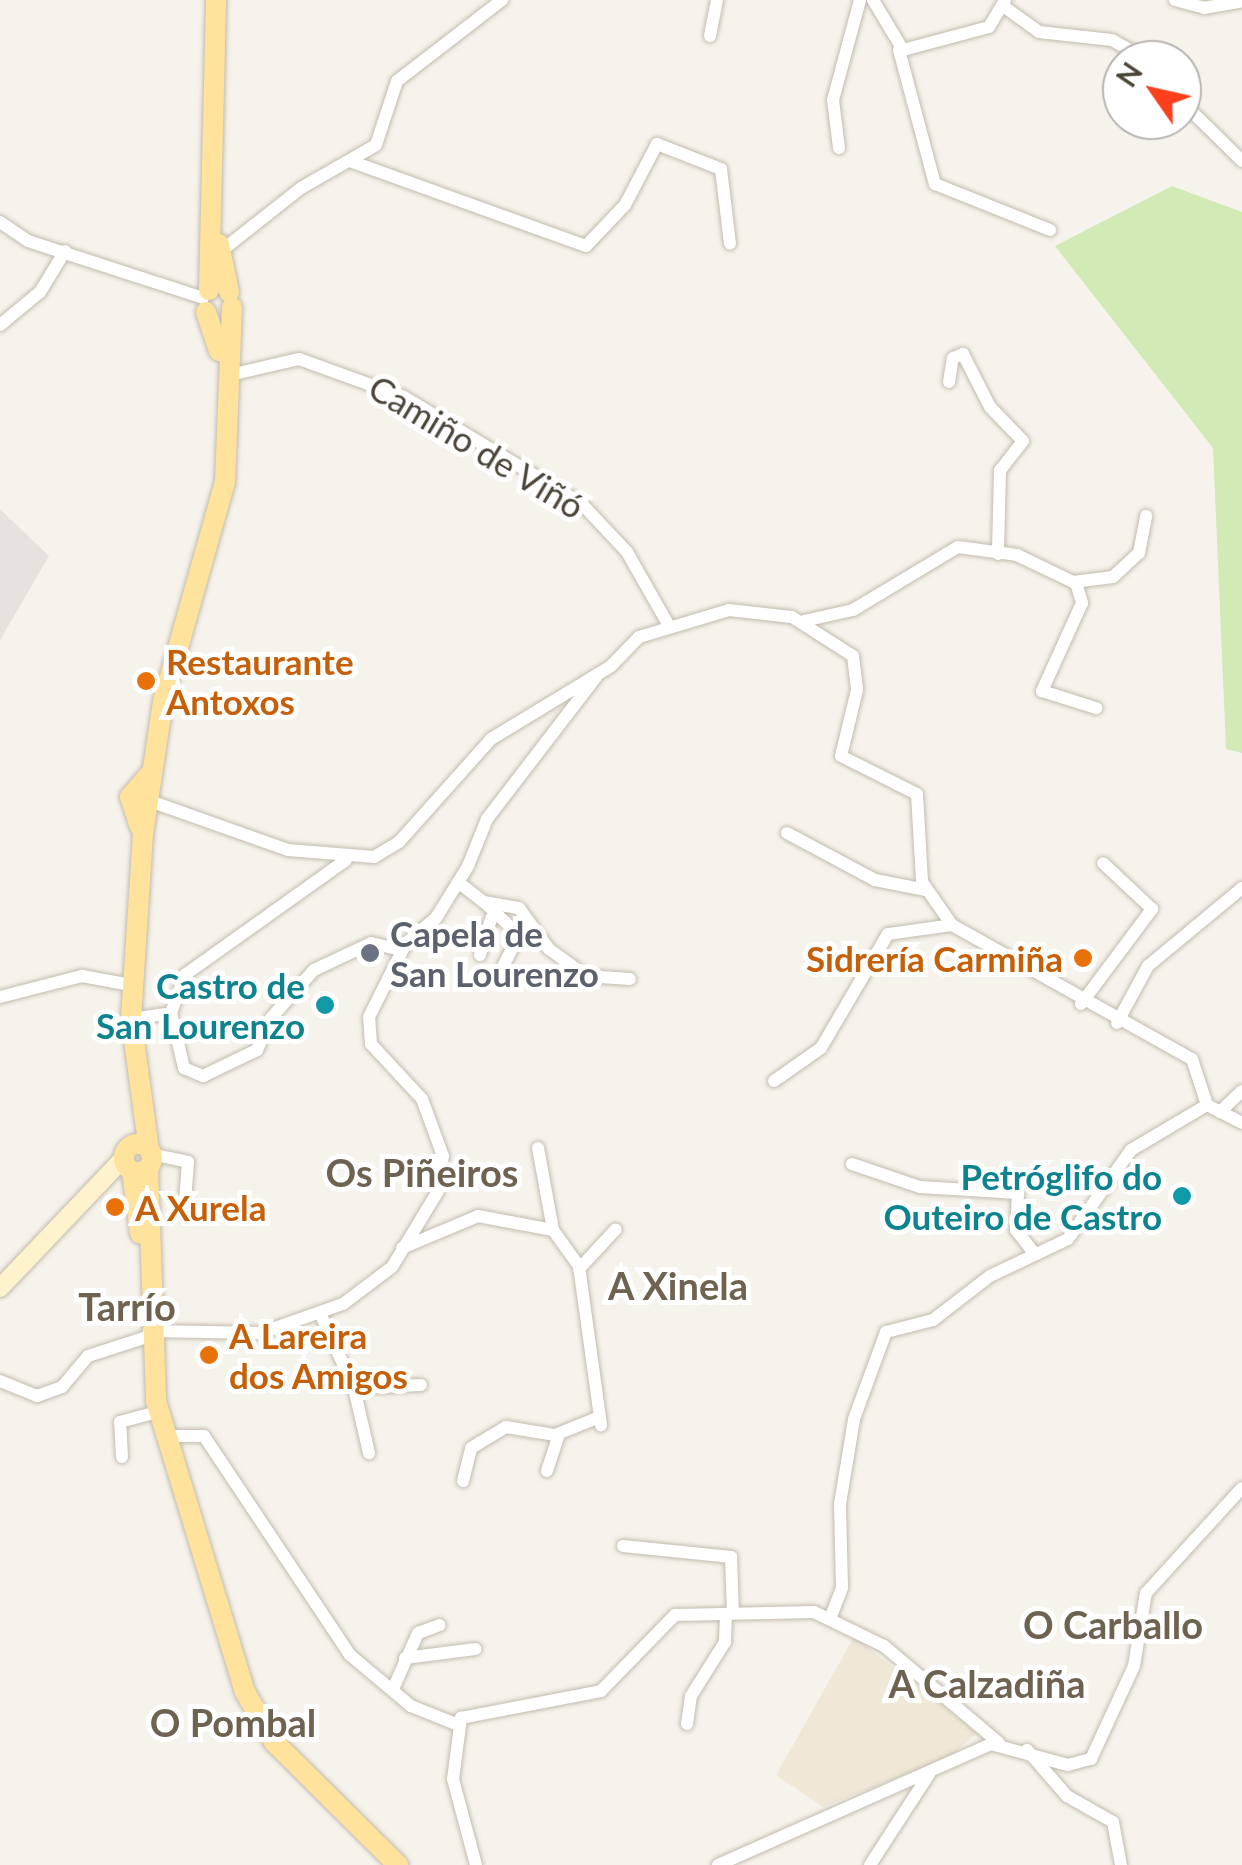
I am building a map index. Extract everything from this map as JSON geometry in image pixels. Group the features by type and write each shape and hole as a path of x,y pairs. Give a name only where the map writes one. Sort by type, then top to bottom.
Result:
{"main road":[{"path":"216,1 211,187 216,300 229,422"},
{"path":"211,187 224,250 216,300 230,374 220,509 166,686 150,774 138,799 142,834 130,985 135,1166 149,1333 158,1412 257,1718 398,1865"},
{"path":"135,1166 148,1293"}],"street":[{"path":"224,250 380,140 402,74 502,0"},
{"path":"710,36 717,0"},
{"path":"839,148 833,100 860,0"},
{"path":"873,0 899,50 935,184 1050,230"},
{"path":"1174,0 1204,8 1242,1"},
{"path":"899,50 989,27 1004,3 1039,32 1112,40"},
{"path":"1202,122 1242,162"},
{"path":"350,161 586,246 625,205 658,144 721,170 730,243"},
{"path":"0,222 65,251 216,300"},
{"path":"0,325 40,292 65,251"},
{"path":"949,382 953,358 963,354 990,407 1022,441 1000,470 998,554"},
{"name":"Camiño de Viñó","path":"230,374 299,360 404,397 582,504 627,552 669,626"},
{"path":"138,799 288,850 346,860 388,851 491,739 597,674 638,638 729,610 804,621 854,610 950,550 998,554 1076,583 1129,571 1146,516"},
{"path":"1076,583 1082,603 1042,691 1096,708"},
{"path":"804,621 844,645 857,667 841,756 922,802 926,890 952,925 1081,1004 1200,1064 1214,1108 1242,1123"},
{"path":"0,1381 36,1396 62,1387 88,1356 149,1333 236,1338 320,1313 372,1286 402,1248 443,1172 433,1117 368,1034 402,950 458,882 487,819 597,674"},
{"path":"786,833 874,880 926,890"},
{"path":"346,860 185,974 171,1012 184,1068 204,1076 257,1050 277,1009 314,970 372,943 402,950"},
{"path":"1081,1004 1152,909 1103,863"},
{"path":"458,882 484,902 519,908 549,949 593,979 630,979"},
{"path":"1118,1023 1148,966 1242,888"},
{"path":"484,902 491,918 520,940 503,966"},
{"path":"480,955 491,918"},
{"path":"774,1081 821,1048 888,934 952,925"},
{"path":"0,997 70,977 130,985"},
{"path":"131,1019 171,1012"},
{"path":"830,1620 842,1588 840,1504 854,1419 886,1332 934,1320 1033,1252 1088,1221 1131,1150 1242,1091"},
{"path":"463,1481 471,1448 506,1426 559,1434 599,1422 579,1269 553,1230 538,1148"},
{"path":"0,1288 94,1198 135,1166 188,1162 184,1214"},
{"path":"852,1164 920,1187 1018,1194 1016,1230 1033,1252"},
{"path":"402,1248 478,1216 553,1230"},
{"path":"579,1269 616,1229"},
{"path":"320,1313 354,1388 369,1452"},
{"path":"354,1388 421,1385"},
{"path":"122,1458 120,1422 158,1412"},
{"path":"165,1436 198,1433 212,1445 350,1656 393,1689 456,1724"},
{"path":"547,1472 559,1434"},
{"path":"456,1724 476,1710 602,1690 668,1618 792,1608 830,1620 884,1646 1004,1743 1068,1765 1098,1753 1134,1666 1146,1592 1242,1488"},
{"path":"623,1546 730,1557 730,1615 725,1642 692,1696 686,1724"},
{"path":"393,1689 418,1632 440,1625"},
{"path":"405,1658 475,1650"},
{"path":"456,1724 453,1779 476,1865"},
{"path":"718,1865 1004,1743"},
{"path":"1026,1748 1067,1796 1113,1822 1121,1865"},
{"path":"870,1865 930,1774"}],"shaded area":[{"path":"0,509 49,556 0,640"},
{"path":"854,1637 977,1733 949,1757 823,1807 776,1775"}],"green space":[{"path":"1172,186 1242,212 1242,753 1226,749 1213,448 1055,246"}],"place":[{"name":"Restaurante Antoxos","path":"146,681"},
{"name":"Capela de San Lourenzo","path":"370,953"},
{"name":"Sidrería Carmiña","path":"1083,958"},
{"name":"Castro de San Lourenzo","path":"325,1005"},
{"name":"Petróglifo do Outeiro de Castro","path":"1182,1196"},
{"name":"A Xurela","path":"115,1207"},
{"name":"A Lareira dos Amigos","path":"209,1355"}],"district":[{"name":"Os Piñeiros","path":"422,1173"},
{"name":"A Xinela","path":"678,1286"},
{"name":"Tarrío","path":"127,1307"},
{"name":"O Carballo","path":"1113,1625"},
{"name":"A Calzadiña","path":"987,1684"},
{"name":"O Pombal","path":"233,1723"}]}
